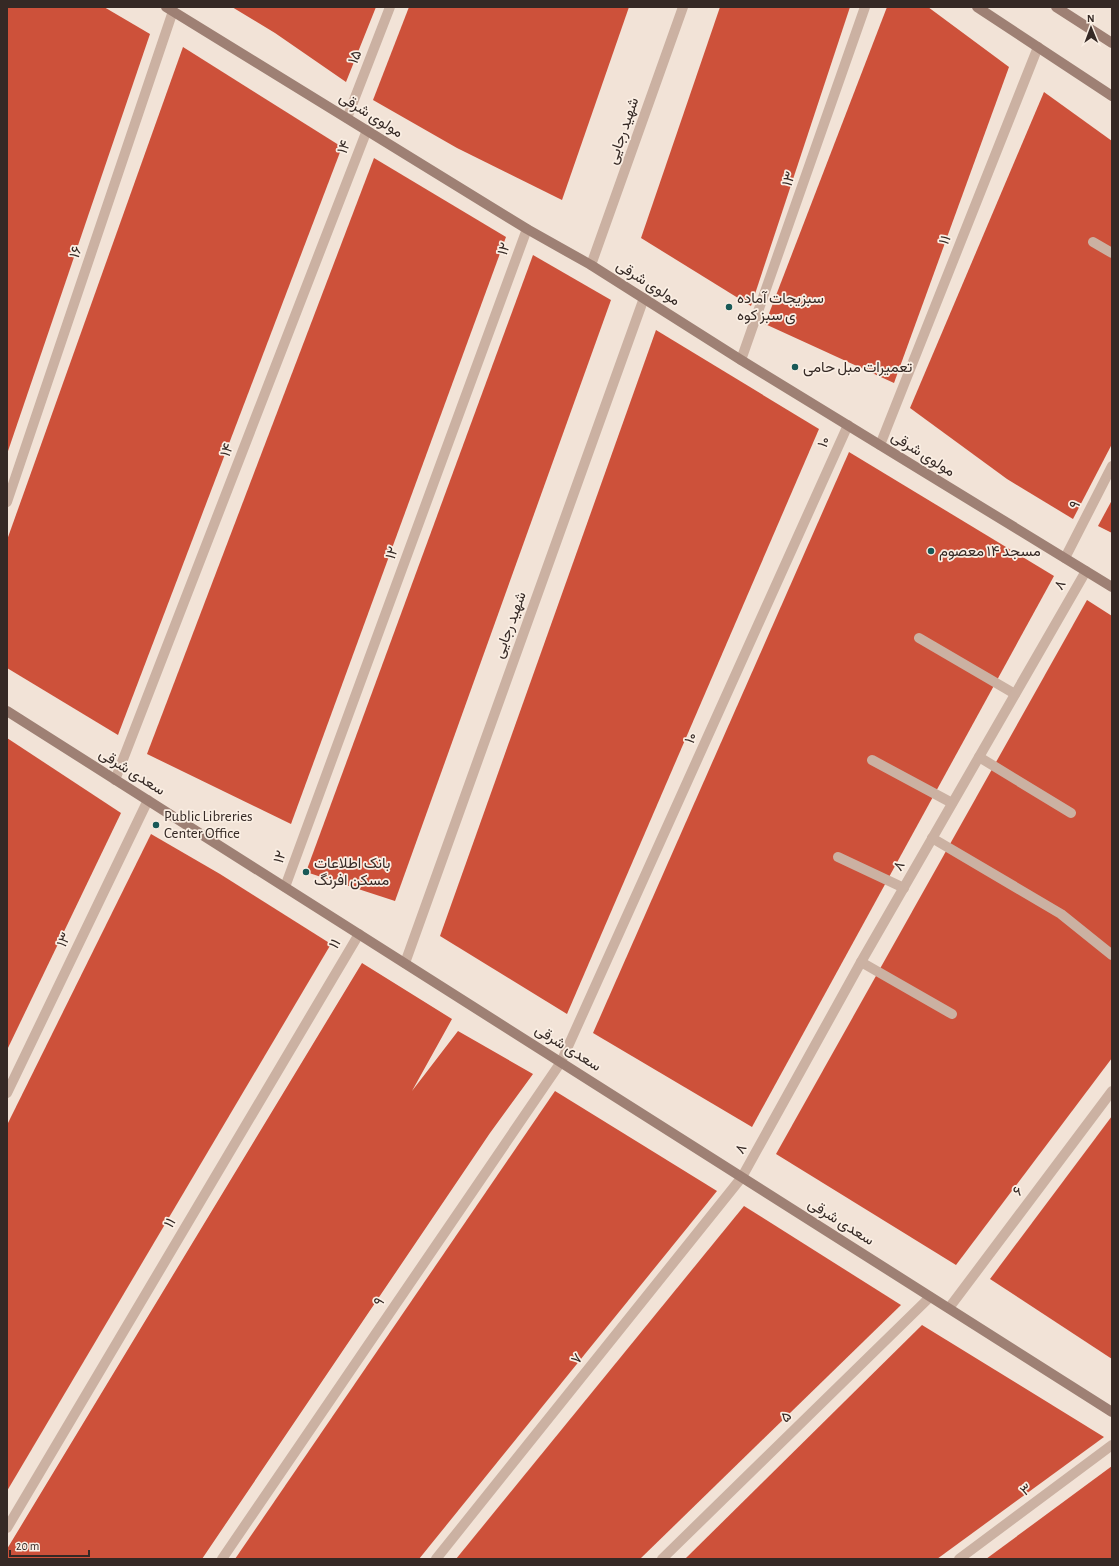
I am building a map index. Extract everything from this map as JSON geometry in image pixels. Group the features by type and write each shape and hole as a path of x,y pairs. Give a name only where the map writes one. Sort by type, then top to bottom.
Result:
{"main road":[{"path":"977,7 1112,96"},
{"path":"1059,8 1112,43"},
{"name":"مولوی شرقی","path":"170,9 527,229 591,265 741,360 1112,587"},
{"name":"سعدی شرقی","path":"7,710 1112,1412"}],"street":[{"name":"۱۵","path":"347,118 390,7"},
{"name":"شهید رجایی","path":"591,265 682,7"},
{"name":"۱۳","path":"741,360 865,7"},
{"name":"۱۶","path":"7,502 170,9"},
{"name":"۱۱","path":"880,445 1038,47"},
{"name":"۱۴","path":"115,780 367,130"},
{"name":"۱۲","path":"285,887 527,229"},
{"path":"1093,242 1112,253"},
{"name":"شهید رجایی","path":"405,963 644,298"},
{"name":"۱۰","path":"561,1062 848,425"},
{"name":"۹","path":"1065,558 1112,466"},
{"name":"۸","path":"742,1177 861,962 1086,571"},
{"path":"919,638 1015,694"},
{"path":"979,757 1071,813"},
{"path":"872,760 952,803"},
{"name":"۱۳","path":"7,1093 148,800"},
{"path":"932,838 1061,914 1112,955"},
{"path":"838,857 904,888"},
{"name":"۱۱","path":"7,1528 359,934"},
{"path":"861,962 952,1014"},
{"name":"۹","path":"222,1559 561,1062"},
{"name":"۶","path":"949,1308 1112,1091"},
{"name":"۷","path":"436,1559 742,1177"},
{"name":"۵","path":"662,1559 930,1297"},
{"name":"۳","path":"959,1559 1112,1446"}],"building":[{"path":"7,7 104,7 150,34 7,454"},
{"path":"232,7 376,7 346,82 275,33"},
{"path":"409,7 629,7 562,200 457,148 373,100"},
{"path":"720,7 850,7 751,306 641,238"},
{"path":"887,7 928,7 1009,67 894,383 765,324"},
{"path":"183,47 342,147 118,735 7,668 7,540"},
{"path":"1044,92 1112,141 1112,444 1073,519 1007,479 910,408"},
{"path":"374,158 506,237 291,824 147,754"},
{"path":"533,255 611,300 395,901 306,872"},
{"path":"656,330 819,429 567,1014 440,936"},
{"path":"849,452 1054,576 752,1127 593,1033"},
{"path":"1112,500 1112,533 1098,526"},
{"path":"1087,600 1112,616 1112,1058 956,1265 776,1154"},
{"path":"7,738 121,813 7,1050"},
{"path":"151,834 220,874 331,944 7,1491 7,1125"},
{"path":"362,963 452,1019 412,1091 458,1031 533,1074 490,1133 202,1559 7,1559 7,1549"},
{"path":"555,1091 717,1191 419,1559 235,1559"},
{"path":"1112,1116 1112,1359 990,1279"},
{"path":"744,1206 901,1305 640,1559 456,1559"},
{"path":"922,1325 1104,1437 937,1559 685,1559"},
{"path":"1112,1466 1112,1559 986,1559"}],"place":[{"name":"سبزیجات آماده ی سبز کوه","path":"729,307"},
{"name":"تعمیرات مبل حامی","path":"795,367"},
{"name":"مسجد ۱۴ معصوم","path":"931,551"},
{"name":"Public Libreries Center Office","path":"156,825"},
{"name":"بانک اطلاعات مسکن افرنگ","path":"306,872"}]}
